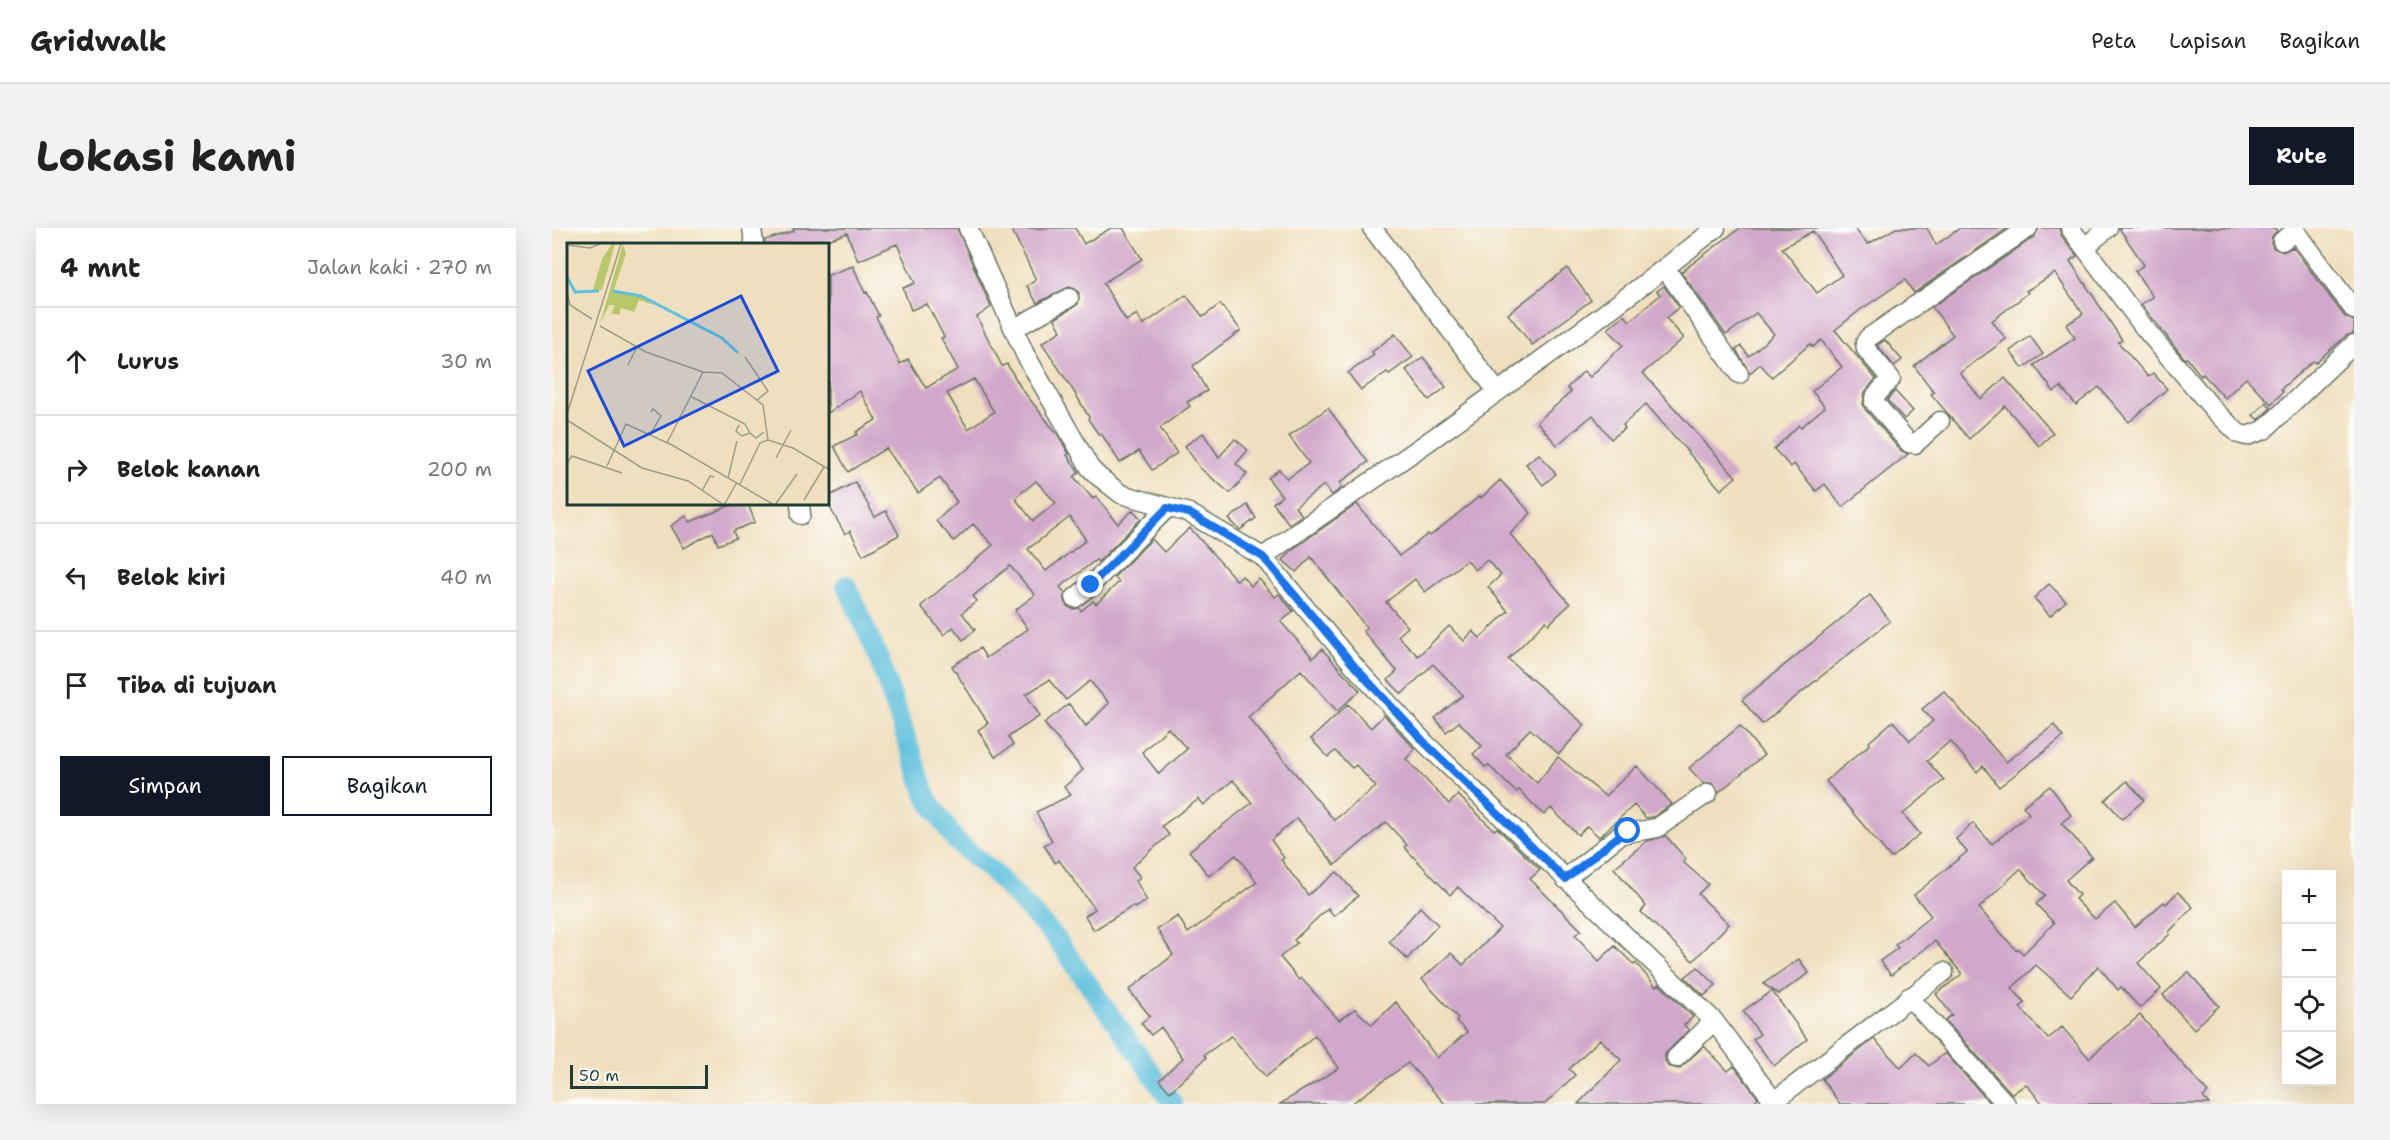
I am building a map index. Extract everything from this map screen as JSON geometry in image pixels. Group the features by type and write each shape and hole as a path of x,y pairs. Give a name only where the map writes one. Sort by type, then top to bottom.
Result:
{"street":[{"path":"753,228 754,243"},
{"path":"968,228 1025,354 1090,468 1121,494 1189,513 1263,557 1356,668 1426,744 1714,1021 1775,1102 1944,972"},
{"path":"1372,228 1497,391"},
{"path":"1263,557 1497,391 1716,228"},
{"path":"1940,421 1915,444 1908,443 1874,402 1876,396 1891,379 1866,349 1865,344 1868,338 2028,228"},
{"path":"2070,228 2146,330 2214,410 2235,431 2244,436 2264,430 2354,344"},
{"path":"2085,247 2108,228"},
{"path":"2282,241 2293,233 2298,234 2354,310"},
{"path":"1665,268 1739,374"},
{"path":"1015,328 1069,298"},
{"path":"1075,598 1091,585 1167,508"},
{"path":"1565,879 1621,834 1657,828 1708,793"},
{"path":"1909,998 2006,1104"},
{"path":"1676,1058 1714,1021"}],"building":[{"path":"793,228 957,228 991,307 977,317 1002,366 1007,364 1021,388 1058,435 1069,454 1067,455 1079,472 1074,477 1093,499 1096,496 1118,524 1133,510 1141,519 1098,562 1096,560 1060,587 1065,593 1064,599 1067,606 1072,609 1079,608 1081,611 1093,601 1096,604 1119,582 1114,577 1152,539 1164,552 1190,528 1237,581 1242,576 1251,586 1259,579 1275,597 1279,594 1293,611 1281,622 1313,658 1322,649 1360,691 1337,711 1301,670 1248,717 1334,820 1376,787 1356,765 1352,768 1335,751 1328,757 1311,739 1348,704 1371,728 1384,715 1415,749 1406,759 1449,804 1458,795 1494,830 1497,828 1540,870 1530,879 1581,930 1575,935 1599,961 1615,946 1634,965 1636,963 1656,987 1659,984 1693,1017 1684,1025 1689,1030 1665,1054 1668,1066 1679,1069 1704,1046 1728,1071 1734,1066 1758,1098 1751,1104 1578,1104 1621,1060 1600,1039 1569,1069 1575,1075 1545,1104 1445,1104 1408,1063 1351,1104 1280,1104 1339,1068 1315,1035 1266,1077 1231,1036 1204,1055 1206,1058 1170,1092 1159,1080 1183,1058 1161,1027 1151,1035 1141,1023 1150,1016 1129,990 1173,955 1157,929 1178,916 1188,933 1257,882 1236,855 1209,876 1189,851 1252,803 1233,780 1204,805 1199,799 1162,826 1169,835 1132,867 1140,877 1136,881 1147,901 1134,908 1133,906 1094,930 1085,916 1095,909 1059,860 1055,863 1044,845 1052,841 1036,812 1071,795 1064,787 1083,770 1044,723 1069,704 1086,726 1109,703 1090,681 1066,700 1049,680 1026,694 1040,716 1008,737 1013,745 995,757 978,730 988,723 952,666 980,648 986,658 1028,629 1015,610 1035,595 1010,566 973,596 977,601 962,613 975,630 963,640 953,627 944,635 921,606 993,545 973,524 954,541 936,521 957,502 940,478 918,493 886,448 848,472 834,446 858,434 856,432 876,420 860,391 830,412 830,274 853,266 865,293 867,292 879,316 876,317 900,364 908,359 926,388 958,369 941,338 944,337 927,304 911,310 903,288 915,283 897,244 858,261 847,233 820,243 765,243 765,240 794,231","holes":["974,379 994,412 968,429 947,393","1036,481 1056,503 1033,521 1015,498","1070,517 1086,540 1046,571 1028,549","1168,728 1187,749 1159,774 1142,752","1297,818 1335,865 1386,822 1407,845 1404,847 1450,895 1458,887 1500,928 1463,965 1451,953 1422,979 1458,1018 1456,1021 1467,1032 1437,1058 1396,1002 1372,1025 1355,1009 1339,1020 1301,978 1299,980 1280,957 1297,943 1294,940 1328,908 1334,916 1358,896 1337,872 1308,895 1281,860 1284,858 1271,840"]},
{"path":"1011,228 1075,228 1084,244 1111,228 1123,228 1142,259 1103,283 1126,321 1137,314 1143,325 1186,295 1203,317 1220,304 1241,330 1193,366 1207,391 1187,402 1190,406 1160,428 1177,453 1152,470 1139,451 1120,463 1101,433 1099,435 1088,419 1089,417 1073,390 1042,343 1061,331 1055,319 1078,304 1079,293 1069,287 1037,303 1027,286 1036,280"},
{"path":"1740,228 1854,228 1868,244 1896,228 1927,228 1936,245 1960,228 2008,228 1914,293 1905,280 1835,330 1876,379 1865,392 1863,404 1865,409 1900,450 1908,454 1842,507 1825,484 1816,491 1794,464 1791,467 1774,449 1799,425 1801,427 1825,407 1812,391 1842,367 1821,340 1813,347 1810,344 1772,377 1760,364 1750,373 1736,350 1741,346 1749,356 1774,334 1756,313 1726,335 1681,272","holes":["1813,231 1842,275 1817,293 1782,248"]},
{"path":"2039,228 2059,228 2061,235 2077,256 2070,261 2122,340 2118,342 2148,377 2153,373 2167,389 2129,422 2099,387 2076,405 2061,387 2054,392 2034,365 2075,338 2066,325 2083,314 2055,273 2026,291 2028,293 1992,321 2006,339 1960,373 1981,399 2005,378 2053,433 2039,446 2005,406 1969,439 1931,394 1934,392 1914,366 1953,335 1932,307 2034,237"},
{"path":"2119,228 2275,228 2277,231 2272,236 2271,242 2273,248 2283,252 2293,247 2345,317 2354,321 2354,333 2346,336 2315,363 2313,361 2281,389 2283,392 2271,404 2246,378 2225,398 2203,374 2201,376 2187,358 2185,359 2141,304 2153,297 2135,271 2144,265"},
{"path":"1567,268 1591,300 1532,345 1508,314"},
{"path":"1664,286 1679,307 1666,318 1684,338 1643,373 1736,477 1721,490 1646,404 1623,425 1625,428 1611,439 1593,415 1557,445 1537,422 1571,392 1567,388 1584,371 1590,377 1623,345 1608,329 1624,315 1630,321 1660,295 1657,291"},
{"path":"1395,334 1413,357 1361,390 1348,373 1374,355 1372,352"},
{"path":"2030,336 2043,354 2023,368 2010,351"},
{"path":"1885,340 1902,360 1894,366 1877,345"},
{"path":"1423,357 1446,387 1429,400 1406,370"},
{"path":"1895,391 1913,411 1904,419 1887,400"},
{"path":"2266,402 2271,408 2258,420 2253,415"},
{"path":"1328,408 1368,462 1340,483 1343,487 1332,495 1324,485 1295,507 1302,515 1289,524 1273,503 1282,496 1268,478 1279,469 1287,479 1309,463 1289,436"},
{"path":"1203,433 1219,457 1235,439 1248,450 1236,464 1247,474 1230,493 1200,468 1185,446"},
{"path":"1539,454 1556,474 1543,485 1526,464"},
{"path":"1500,480 1531,513 1510,534 1570,604 1549,624 1546,621 1508,659 1585,725 1559,754 1530,729 1506,754 1537,783 1558,757 1605,796 1637,766 1672,804 1653,817 1646,818 1634,805 1599,837 1587,826 1578,835 1551,808 1544,815 1519,790 1516,792 1473,754 1482,746 1459,722 1446,732 1435,718 1463,695 1433,664 1402,694 1388,680 1397,671 1363,631 1367,628 1311,557 1296,572 1283,560 1293,549 1357,504 1399,556 1428,534 1430,536 1480,496 1481,498","holes":["1467,560 1475,570 1487,560 1501,575 1488,587 1508,611 1480,638 1473,631 1464,641 1449,626 1418,656 1398,636 1408,627 1386,602 1415,579 1425,592"]},
{"path":"855,482 875,517 886,511 899,535 863,555 850,531 845,534 829,506 830,496"},
{"path":"1247,505 1256,518 1240,530 1229,519"},
{"path":"729,506 749,506 755,522 733,531 736,538 718,545 713,532 684,548 671,526 686,516 690,522"},
{"path":"2049,584 2066,601 2050,616 2034,598"},
{"path":"1870,595 1890,621 1762,724 1742,700"},
{"path":"1944,691 2006,762 2054,725 2063,737 1999,787 1983,766 1977,772 1950,741 1927,761 1944,780 1903,814 1920,834 1891,858 1826,781 1893,721 1910,741 1933,721 1922,709"},
{"path":"1740,726 1764,755 1719,792 1713,783 1703,783 1689,768"},
{"path":"2127,781 2144,800 2122,819 2105,800"},
{"path":"2050,786 2071,815 2061,823 2092,857 2066,880 2079,895 2075,899 2095,919 2115,903 2135,927 2178,892 2193,907 2169,932 2170,934 2138,963 2161,989 2140,1008 2121,987 2118,990 2098,966 2071,996 2036,965 2012,988 2025,1003 2020,1007 2048,1039 2062,1027 2089,1058 2140,1015 2208,1093 2203,1097 2209,1104 2043,1104 2026,1084 2012,1094 1945,1020 1952,1015 1936,994 1962,974 1935,941 1891,975 1880,961 1898,948 1895,945 1931,916 1914,895 1967,852 1956,839 1973,823 1992,844 2029,814 2023,806","holes":["2020,869 2045,896 2036,904 2054,923 2023,954 2018,948 2016,950 1979,908"]},
{"path":"1666,836 1686,859 1683,862 1708,884 1698,894 1729,924 1693,961 1641,912 1646,906 1614,868 1647,841"},
{"path":"1420,907 1438,925 1407,959 1389,942"},
{"path":"1799,959 1809,973 1779,994 1763,984"},
{"path":"1698,967 1716,985 1704,996 1685,977"},
{"path":"2188,972 2219,1006 2194,1029 2163,995"},
{"path":"1772,991 1807,1039 1774,1066 1753,1039 1760,1034 1743,1011"},
{"path":"1874,1039 1901,1068 1916,1053 1929,1066 1945,1053 1991,1104 1840,1104 1822,1079"}],"waterway":[{"path":"846,585 877,654 927,798 956,841 995,874 1055,937 1173,1104"}],"route":[{"path":"1091,585 1167,508 1189,513 1263,557 1356,668 1426,744 1565,879 1621,834 1628,831"}]}
